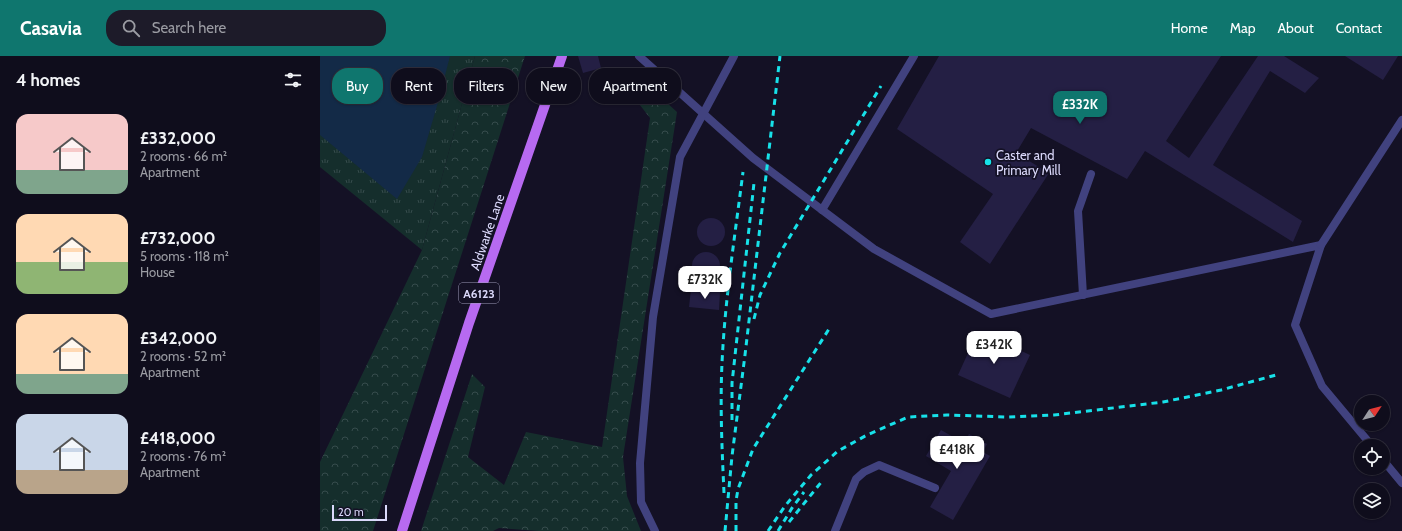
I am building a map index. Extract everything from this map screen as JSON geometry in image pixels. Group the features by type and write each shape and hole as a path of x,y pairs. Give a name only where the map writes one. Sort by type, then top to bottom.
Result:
{"main road":[{"name":"Aldwarke Lane","path":"402,531 469,324 562,56"}],"lane":[{"path":"638,56 753,158 874,249 991,314 1321,245"},
{"path":"655,531 640,502 640,463 653,316 680,157 734,56"},
{"path":"822,210 914,56"},
{"path":"1366,439 1322,386 1295,325 1321,245 1402,120"},
{"path":"1083,295 1078,211 1091,174"},
{"path":"835,531 856,479 864,472 878,465 935,488"},
{"path":"1390,468 1402,483"}],"green space":[{"path":"320,56 475,56 472,68 454,68 454,104 462,104 422,250 320,167"},
{"path":"475,56 525,56 518,78 518,68 472,68"},
{"path":"462,104 510,104 373,531 320,531 320,462 422,250"},
{"path":"639,104 668,104 677,112 623,457 627,496 641,531 539,531 499,528 493,531 421,531 472,374 485,387 468,457 504,485 526,432 602,447 650,118"}],"water":[{"path":"320,56 450,56 446,72 446,68 391,68 391,104 438,104 422,157 397,199 320,135"}],"building":[{"path":"578,56 598,56 601,68 589,68 589,71 583,73"},
{"name":"Caster and Primary Mill","path":"939,56 1221,56 1166,141 1189,158 1258,56 1284,56 1319,78 1305,93 1270,71 1213,165 1302,221 1293,242 1145,151 1127,179 1031,128 1016,153 1049,173 990,264 960,242 993,194 897,129"},
{"path":"1345,56 1398,56 1383,80"},
{"path":"711,218 721,222 725,232 721,242 711,246 701,242 697,232 701,222"},
{"path":"706,252 716,256 720,266 716,276 706,280 696,276 692,266 696,256"},
{"path":"691,289 720,292 719,310 689,307"},
{"path":"978,331 1030,355 1010,398 958,375"},
{"path":"941,430 964,443 969,434 987,444 983,452 990,456 953,520 930,507 951,471 926,456"}],"railway":[{"path":"725,531 732,456 780,56"},
{"path":"754,319 760,295 780,253 881,86"},
{"path":"724,493 721,412 723,339 743,172"},
{"path":"732,420 732,383 754,183"},
{"path":"736,531 736,501 738,489 753,449 829,329"},
{"path":"768,531 785,506 811,475 838,451 867,435 908,417 947,415 1007,417 1054,415 1163,402 1221,390 1276,375"},
{"path":"789,522 823,480"},
{"path":"778,531 804,492"}],"place":[{"name":"Caster and Primary Mill","path":"988,162"}]}
